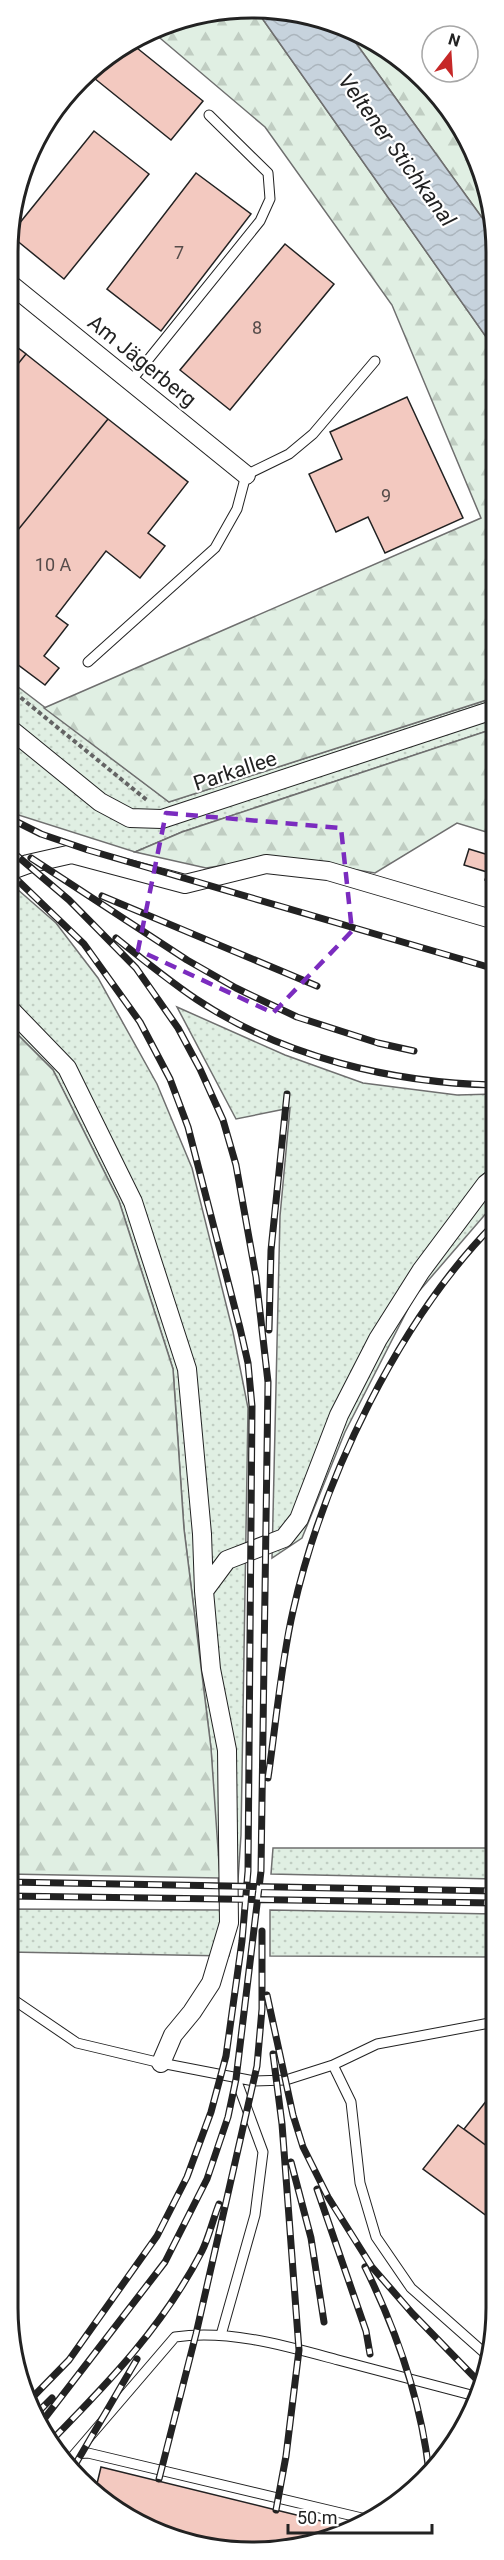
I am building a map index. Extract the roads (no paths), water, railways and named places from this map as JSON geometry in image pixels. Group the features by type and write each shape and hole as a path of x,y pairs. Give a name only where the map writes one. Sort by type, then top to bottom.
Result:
{"street":[{"name":"Am Jägerberg","path":"18,290 246,475"},
{"name":"Parkallee","path":"18,735 100,802 130,818 162,819 486,712"},
{"path":"18,868 72,854 185,884 266,864 328,871 486,917"},
{"path":"18,1017 67,1068 136,1213 187,1369 212,1669 227,1750 229,1923 211,1983 192,2012 173,2034 161,2063"},
{"path":"204,1591 227,1560 284,1538 299,1519 339,1415 378,1339 421,1271 486,1184"}],"lane":[{"path":"130,381 260,221 270,199 268,173 209,115"},
{"path":"88,662 214,548 237,509 246,475 289,454 313,434 375,361"},
{"path":"18,2003 77,2043 236,2079 286,2080 333,2065 377,2044 486,2024"},
{"path":"333,2065 351,2102 360,2183 376,2237 411,2288 482,2351"},
{"path":"221,2335 255,2215 263,2152 249,2108 236,2079"},
{"path":"72,2457 175,2337 196,2334 221,2335 299,2350 469,2395"},
{"path":"75,2454 88,2453 357,2517"}],"water":[{"name":"Veltener Stichkanal","path":"262,19 298,22 327,30 355,42 484,220 486,337"}],"railway":[{"path":"18,822 41,834 88,850 486,966"},
{"path":"18,857 69,900 136,968 178,1028 200,1069 223,1120 236,1165 256,1277 268,1382 261,1871 236,2079 228,2117 207,2179 165,2262 45,2417"},
{"path":"31,858 187,960 236,988 297,1017 378,1043 414,1051"},
{"path":"18,881 84,944 140,1022 170,1079 188,1127 240,1328 248,1363 252,1406 248,1871 242,1941 226,2056 211,2112 187,2177 157,2236 69,2360 35,2395"},
{"path":"102,896 317,986"},
{"path":"116,938 196,999 265,1037 340,1063 378,1072 417,1079 486,1085"},
{"path":"269,1330 271,1250 287,1094"},
{"path":"268,1778 282,1672 293,1611 306,1560 345,1455 397,1353 427,1306 460,1262 486,1233"},
{"path":"18,1882 486,1891"},
{"path":"18,1896 486,1903"},
{"path":"159,2479 196,2334 257,2066 262,2009 262,1931"},
{"path":"267,1995 293,2115 303,2147 328,2197 372,2267 412,2313 475,2378"},
{"path":"273,2054 282,2124 299,2350 286,2456 276,2510"},
{"path":"291,2162 311,2238 324,2322"},
{"path":"317,2189 366,2331 370,2354"},
{"path":"56,2436 134,2352 171,2304 202,2251 219,2204"},
{"path":"365,2267 406,2367 420,2419 428,2462"},
{"path":"76,2462 137,2359"},
{"path":"41,2409 52,2398"}]}
